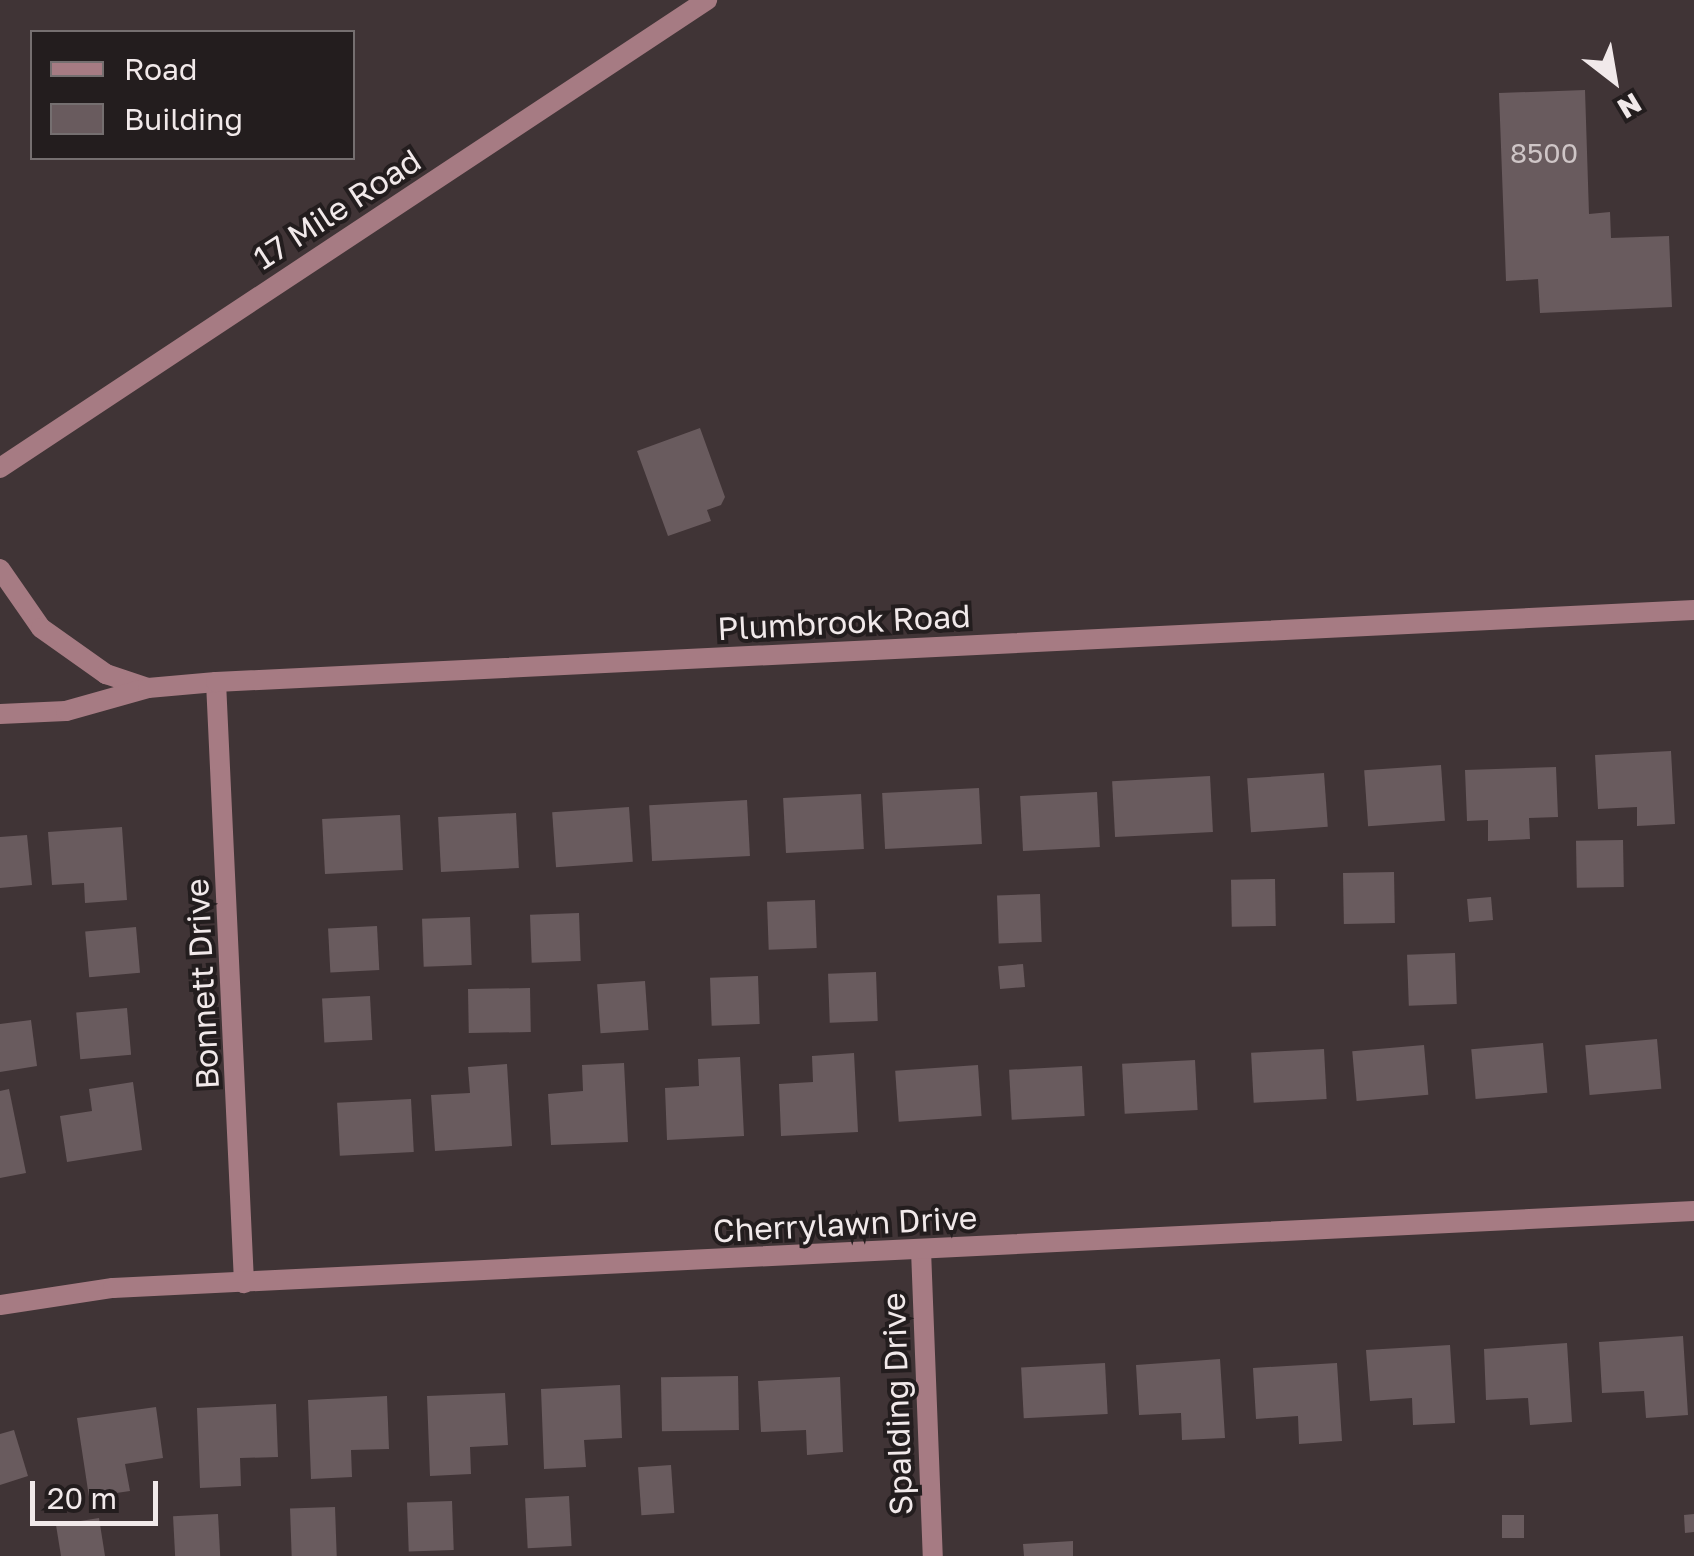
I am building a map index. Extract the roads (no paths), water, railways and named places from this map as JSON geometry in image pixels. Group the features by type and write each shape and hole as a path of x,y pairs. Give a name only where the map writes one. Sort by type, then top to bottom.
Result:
{"street":[{"name":"17 Mile Road","path":"0,468 707,0"},
{"path":"0,569 41,628 106,674 148,688"},
{"name":"Plumbrook Road","path":"0,714 66,711 148,688 216,682 1694,610"},
{"name":"Bonnett Drive","path":"216,682 244,1283"},
{"name":"Cherrylawn Drive","path":"0,1306 113,1288 1694,1211"},
{"name":"Spalding Drive","path":"921,1250 934,1556"}]}
